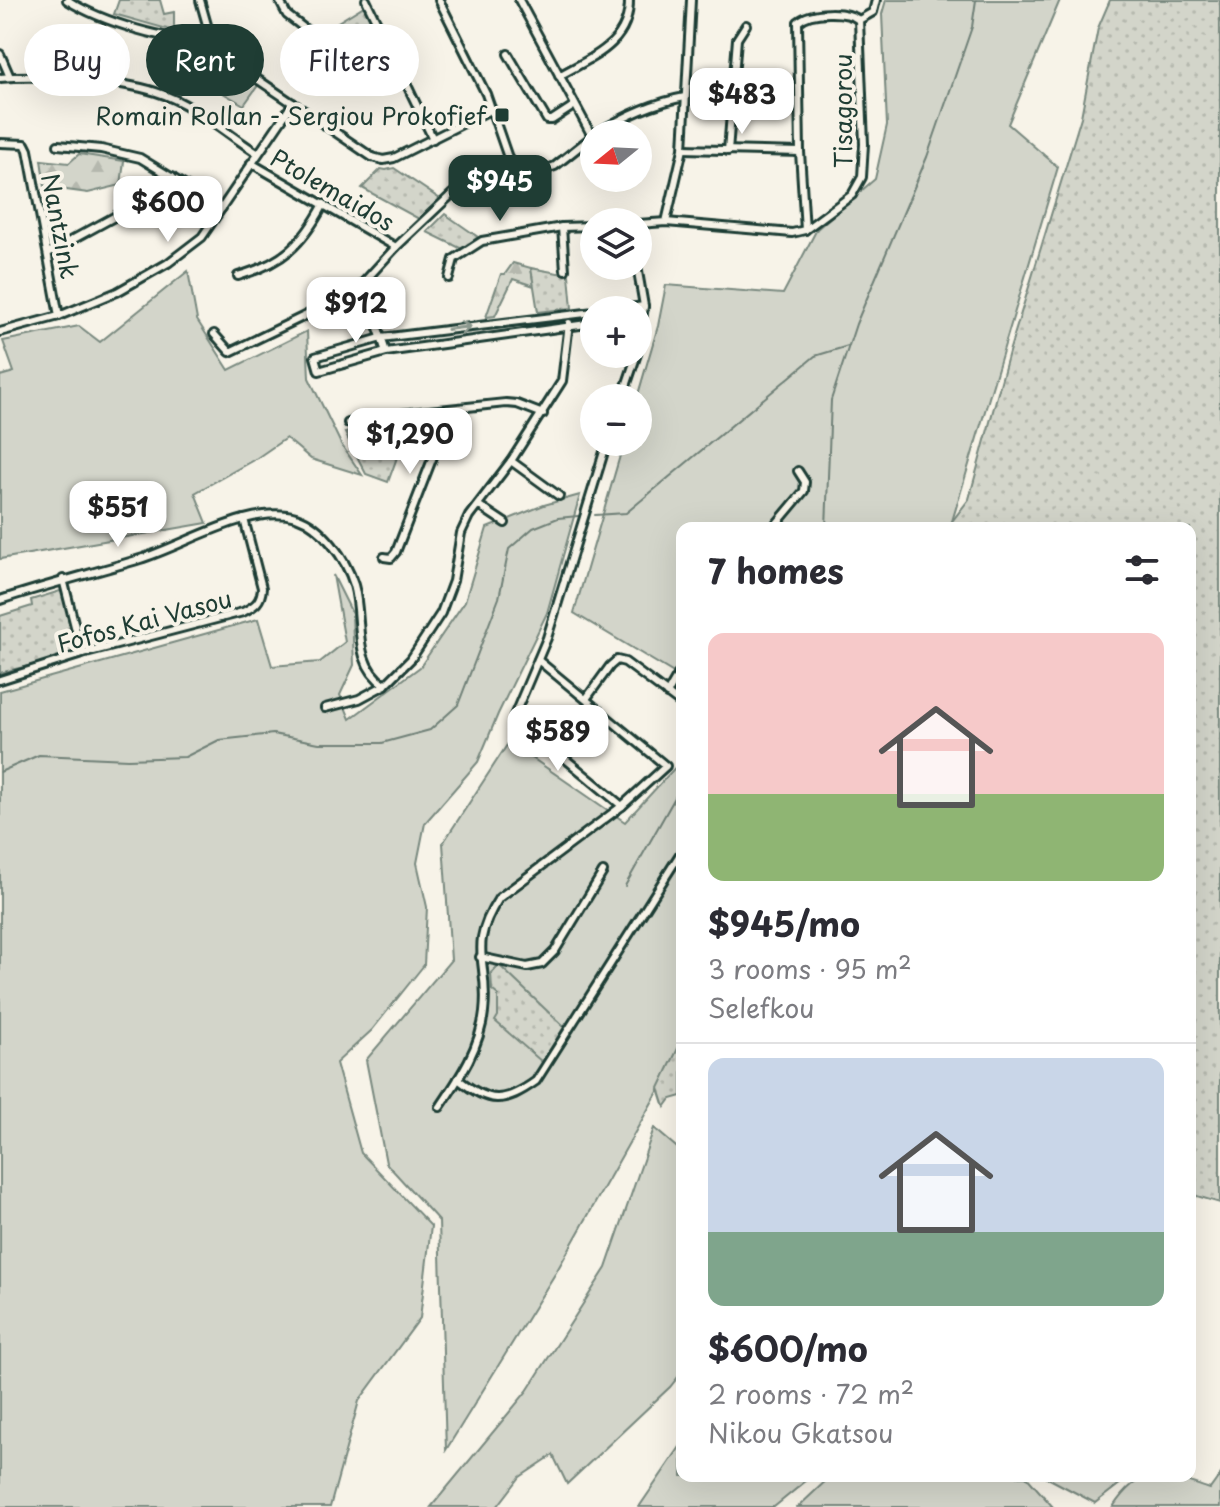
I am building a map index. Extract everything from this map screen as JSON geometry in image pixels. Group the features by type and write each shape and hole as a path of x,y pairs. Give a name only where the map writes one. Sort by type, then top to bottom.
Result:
{"street":[{"path":"67,0 104,18 146,31"},
{"path":"200,0 207,24"},
{"path":"279,0 287,15 299,24"},
{"path":"366,0 379,24"},
{"path":"439,0 492,109 514,175"},
{"path":"519,0 584,120"},
{"path":"559,76 618,40 624,29 629,0"},
{"path":"666,222 683,149 691,0"},
{"path":"652,223 779,234 805,230 798,22 804,16 842,13 859,20 873,12 876,0"},
{"name":"Tisagorou","path":"805,230 852,195 862,177 864,144 859,20"},
{"path":"728,151 737,39 746,25"},
{"path":"0,54 10,77"},
{"path":"508,54 547,120 575,105"},
{"path":"0,78 104,83 157,92 185,106 257,153"},
{"path":"264,83 372,157 383,160 394,158 492,109"},
{"path":"414,96 433,139"},
{"path":"618,120 660,101 685,97"},
{"path":"0,332 59,316 117,292 168,263 202,237 293,103"},
{"name":"Nantzink","path":"0,143 25,144 59,316"},
{"path":"58,145 101,149 140,158 222,208"},
{"path":"214,334 230,352 329,305 363,283 452,194 482,178 531,175 555,166 580,146"},
{"path":"683,149 800,152"},
{"name":"Ptolemaidos","path":"251,163 396,247"},
{"path":"48,253 114,217 172,177"},
{"path":"238,276 270,265 285,256 311,229 324,204"},
{"path":"449,278 454,259 482,241 580,226"},
{"path":"562,227 565,270"},
{"path":"363,283 386,352"},
{"path":"580,314 381,338 315,357 319,371 386,352 580,325"},
{"path":"325,708 359,699 385,685 411,659 441,613 453,581 461,533 469,516 511,461 562,381 568,316"},
{"path":"348,423 381,416 506,403 543,414"},
{"path":"384,557 391,558 396,552 441,436 444,411"},
{"path":"602,456 573,557 538,660 514,716 622,806"},
{"path":"511,461 559,496"},
{"path":"778,522 804,491 805,482 798,471"},
{"path":"478,505 505,523"},
{"path":"0,600 63,579 142,559 244,519 274,515 297,517 318,530 341,557 353,584 364,659 375,678 385,685"},
{"name":"Fofos Kai Vasou","path":"0,680 82,654 243,612 255,606 261,598 262,588 244,519"},
{"path":"63,579 82,654"},
{"path":"440,1107 480,1037 485,1009 481,935 499,898 622,806 666,766 538,660"},
{"path":"586,699 617,660 625,662 676,700"},
{"path":"667,694 676,678"},
{"path":"458,1079 477,1094 498,1100 516,1095 536,1081 676,860"},
{"path":"480,957 527,967 542,964 555,951 603,872"}],"green space":[{"path":"119,0 160,0 164,14 174,12 174,24 149,24 114,14"},
{"path":"886,0 1060,0 1008,124 1058,167 952,522 676,522 676,674 574,613 620,456 652,456 652,384 641,384 646,368 652,368 652,347 666,285 783,294 817,229 875,179 887,125 882,14"},
{"path":"1110,0 1220,0 1220,1203 1196,1196 1196,522 952,522 969,499 1009,352 1081,117 1098,28"},
{"path":"364,6 372,24 335,24"},
{"path":"228,96 250,96 244,105"},
{"path":"79,154 124,161 121,185 88,193 45,187 41,160 69,163"},
{"path":"394,168 440,199 419,219 362,188 381,169"},
{"path":"445,214 478,237 462,249 427,232"},
{"path":"513,263 531,268 534,286 513,279 495,316 486,317 501,274 505,274"},
{"path":"531,268 569,275 572,308 538,312"},
{"path":"188,271 197,320 229,370 307,331 309,378 341,444 362,475 311,459 286,438 195,493 207,523 0,559 0,376 14,372 3,341 79,326 100,342"},
{"path":"401,422 403,441 388,482 366,474 345,433"},
{"path":"580,495 547,613 478,762 425,823 417,863 427,907 424,965 372,1030 336,1063 361,1153 431,1226 420,1318 359,1401 330,1507 0,1507 0,691 258,619 272,666 320,662 345,642 333,575 352,613 354,665 340,695 350,719 420,667 465,601 487,528 544,505"},
{"path":"60,591 65,594 79,648 54,660 0,673 0,616 32,606 31,600"},
{"path":"509,742 625,822 676,767 676,1060 555,1274 446,1450 439,1221 386,1163 366,1060 451,960 443,843"},
{"path":"499,965 564,1027 542,1062 495,1021 498,1016 498,995 492,990 491,973"},
{"path":"676,1053 676,1098 665,1107 659,1088"},
{"path":"654,1128 676,1147 676,1380 567,1484 553,1455 520,1477 497,1507 431,1507 527,1391 606,1268"},
{"path":"676,1453 676,1482 805,1482 774,1507 639,1507"},
{"path":"1220,1475 1220,1507 1113,1507 1136,1482 1189,1482 1210,1489"},
{"path":"825,1482 1031,1482 1053,1507 798,1507"},
{"path":"1055,1482 1122,1482 1095,1503"}],"waterway":[{"path":"826,522 831,400 856,324 927,157 972,27 976,0"},
{"path":"595,515 626,513 815,356 848,346"},
{"path":"0,772 39,755 128,759 185,757 219,740 273,734 319,743 382,743 430,730 458,705 499,598 509,549 533,528 558,518 578,516"},
{"path":"625,886 676,796"}],"place":[{"name":"Romain Rollan - Sergiou Prokofief","path":"502,115"}]}
